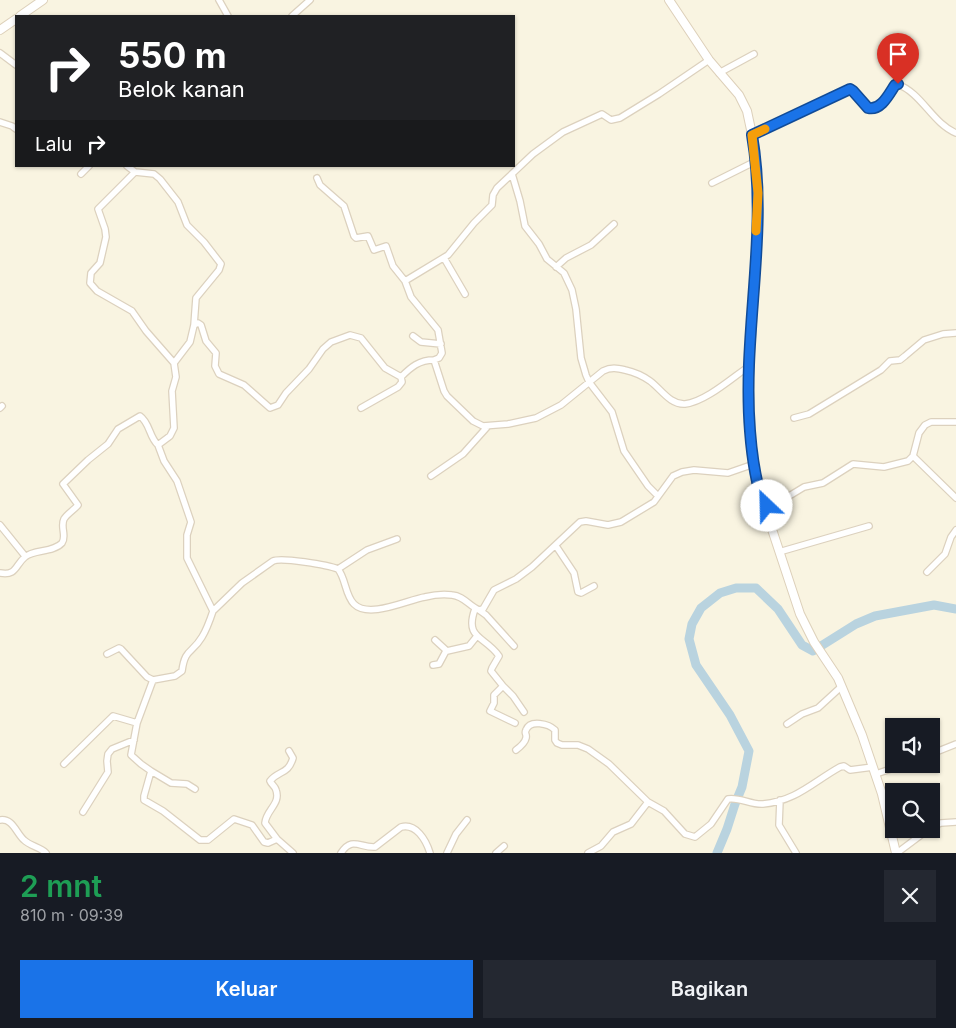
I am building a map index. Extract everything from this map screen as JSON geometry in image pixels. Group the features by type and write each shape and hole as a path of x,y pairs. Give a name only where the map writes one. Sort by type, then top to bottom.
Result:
{"street":[{"path":"21,15 43,0"},
{"path":"219,0 227,15"},
{"path":"293,15 310,0"},
{"path":"669,0 709,60 743,100 752,135 758,193 755,278 748,367 749,423 758,488 798,609 814,642 842,686 860,730 874,770 897,853 917,838"},
{"path":"0,30 15,20"},
{"path":"0,52 15,64"},
{"path":"719,73 754,54"},
{"path":"405,282 444,258 492,205 494,192 533,154 566,129 603,113 611,120 620,118 709,60"},
{"path":"752,135 850,89 868,108 874,109 880,105 897,84 907,90 940,122 956,133"},
{"path":"0,122 15,129"},
{"path":"712,183 756,162"},
{"path":"81,174 88,167"},
{"path":"128,167 135,172 154,174 160,179 175,197 187,225 220,262 219,270 196,298 194,325 189,345 174,363"},
{"path":"135,172 98,209 106,237 100,263 91,274 90,283 97,291 132,311 146,331 174,363 176,377 172,391 174,428 170,436 158,446"},
{"path":"512,174 520,201 524,226 539,244 547,259 556,266 568,281 574,298 581,358 589,382 612,412 624,451 648,486 658,496"},
{"path":"317,178 320,185 344,206 354,236 357,238 368,236 375,250 386,246 393,266 405,282 415,303 436,326 441,344 441,354 434,360 425,360 418,363 401,377"},
{"path":"556,266 566,258 591,245 614,224"},
{"path":"444,258 465,294"},
{"path":"194,325 201,325 206,341 216,353 215,366 219,374 244,385 270,408 278,405 328,344 350,335 361,338 385,368 401,377"},
{"path":"794,418 809,414 881,370 890,361 900,360 924,340 956,332"},
{"path":"413,336 421,342 441,344"},
{"path":"434,360 447,396 477,424 488,426 536,418 561,405 606,369 617,368 632,372 650,381 672,401 686,404 711,392 748,367"},
{"path":"362,408 398,387 402,382 401,377"},
{"path":"0,573 7,574 11,572 25,556 58,546 62,542 64,538 64,519 78,505 63,484 108,444 118,428 140,416 146,421 152,439 158,446 164,461 177,481 191,522 187,535 187,558 213,611"},
{"path":"764,506 780,502 804,487 822,483 853,464 890,467 908,461 913,456 919,433 925,425 931,422 956,422"},
{"path":"431,476 463,454 488,426"},
{"path":"913,456 956,498"},
{"path":"477,609 483,608 494,590 521,576 556,546 580,522 615,524 649,505 673,476 682,472 694,470 728,473 754,464"},
{"path":"0,525 25,556"},
{"path":"779,552 869,526"},
{"path":"927,572 945,554 951,537 956,530"},
{"path":"107,654 119,648 121,649 147,677 153,680 175,676 182,671 186,655 205,632 213,611 242,583 276,559 286,559 338,569 367,550 397,539"},
{"path":"556,546 574,573 578,592 581,593 594,586"},
{"path":"338,569 351,600 358,607 367,610 377,610 426,596 458,596 486,615 514,646"},
{"path":"477,609 471,625 477,636 499,655 491,672 513,696 524,712"},
{"path":"433,665 439,664 446,651 467,646 477,636"},
{"path":"435,640 446,651"},
{"path":"153,680 137,723 132,757 172,784 183,783 195,789"},
{"path":"503,686 494,695 494,703 490,711 515,723"},
{"path":"787,724 802,714 818,708 842,686"},
{"path":"64,764 113,716 137,723"},
{"path":"516,750 525,740 526,730 529,726 537,724 549,725 555,730 555,740 558,743 562,745 578,745 588,749 609,764 648,802 664,811 685,834 692,837 704,831 711,824 727,800 733,798 754,804 767,803 802,792 840,767 844,766 850,770 885,768"},
{"path":"82,812 108,772 108,754 112,749 134,740"},
{"path":"940,750 956,744"},
{"path":"288,751 293,758 290,766 270,781 275,787 277,796 275,806 267,814 265,823 277,839 293,853"},
{"path":"151,771 144,800 163,811 200,840 208,840 234,819 252,825 264,842 277,839"},
{"path":"780,800 779,825 796,853"},
{"path":"588,853 601,846 613,832 631,824 648,802"},
{"path":"0,820 5,819 11,823 25,841 41,848 46,853"},
{"path":"447,853 453,839 467,820"},
{"path":"940,823 956,822"},
{"path":"341,853 352,844 375,847 405,826 421,834 430,853"},
{"path":"496,853 504,846"}],"waterway":[{"path":"717,853 742,787 749,751 730,715 696,665 689,639 692,624 701,608 720,593 736,588 756,588 778,609 802,645 813,651 856,624 875,616 934,605 956,609"}],"slow traffic":[{"path":"756,231 758,193 752,135 765,129"}],"route":[{"path":"767,506 764,506 755,472 748,401 748,367 755,278 758,201 757,173 752,135 850,89 868,108 874,109 880,105 895,85 898,84"}]}
